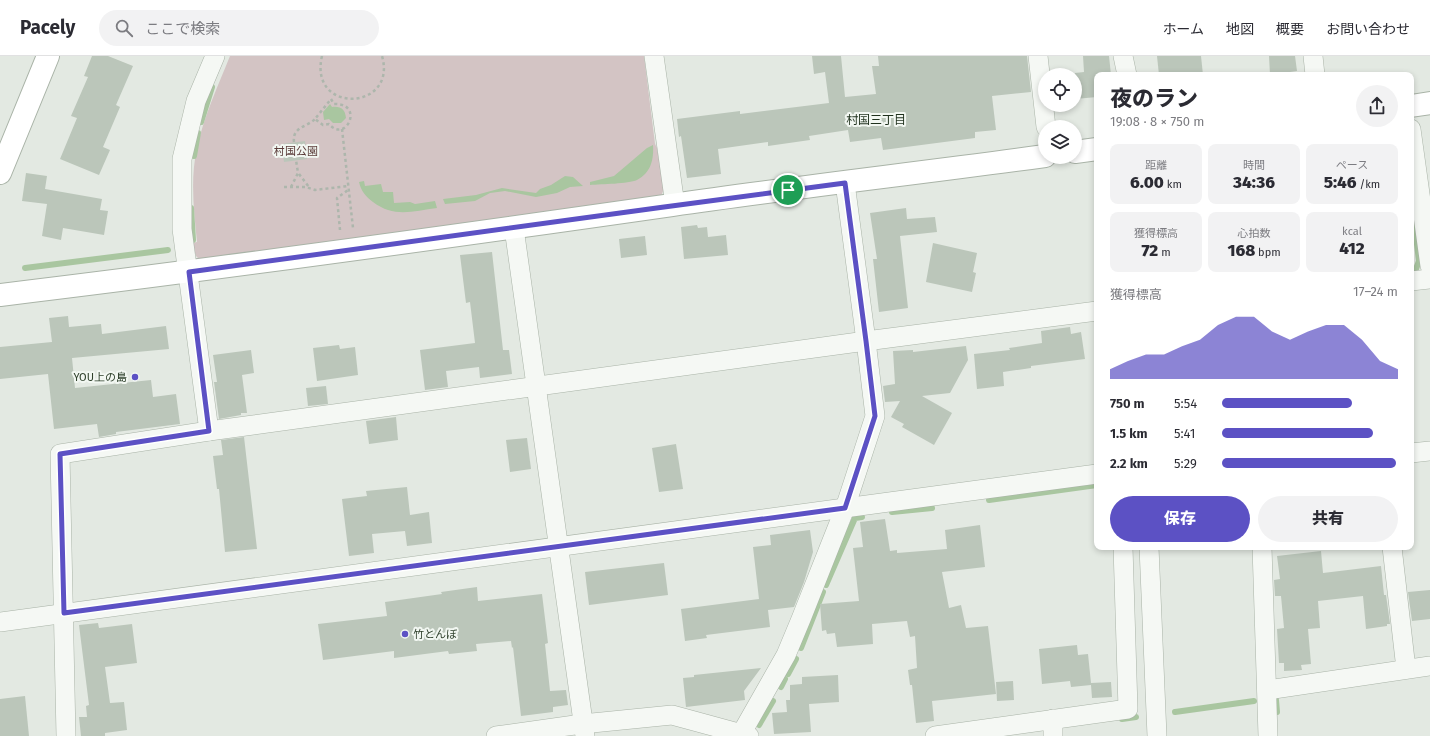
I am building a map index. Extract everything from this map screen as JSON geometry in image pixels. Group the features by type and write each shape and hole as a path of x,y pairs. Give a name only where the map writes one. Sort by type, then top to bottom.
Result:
{"street":[{"path":"0,172 48,56"},
{"path":"209,431 189,272 182,229 182,159 196,101 215,56"},
{"path":"654,56 675,205"},
{"path":"1038,56 1045,120"},
{"path":"1123,56 1126,72"},
{"path":"1313,56 1316,72"},
{"path":"1414,106 1430,103"},
{"path":"1082,151 1094,149"},
{"path":"1414,151 1430,266"},
{"path":"0,296 189,272 1038,157"},
{"path":"496,736 583,730 672,715 744,735 786,655 845,508 875,416 845,183"},
{"path":"514,228 583,730"},
{"path":"1414,281 1430,279"},
{"path":"66,736 60,454 209,431 1094,311"},
{"path":"1414,452 1430,452"},
{"path":"0,622 1094,474"},
{"path":"936,736 1053,728 1128,709 1123,550"},
{"path":"1149,550 1157,736"},
{"path":"1262,550 1268,690 1268,736"},
{"path":"1392,550 1406,669"},
{"path":"1268,690 1430,666"}],"path":[{"path":"322,56 319,66 320,76 325,85 334,94 341,98 351,100 361,99 371,94 379,86 384,76 385,64 382,56"},
{"path":"294,142 294,133 315,119 334,94"},
{"path":"339,104 341,98"},
{"path":"315,119 323,125 329,124 332,128 337,130 346,128 350,118 350,112 346,106 334,104 331,99"},
{"path":"342,129 353,231"},
{"path":"296,160 298,173 309,188"},
{"path":"291,187 298,173"},
{"path":"284,187 309,188 315,190 348,188"},
{"path":"340,232 336,198 348,188"}],"green space":[{"name":"村国公園","path":"230,56 644,56 655,144 664,189 661,196 656,200 199,259 196,256 192,243 197,242 193,195 195,160 207,113"}],"shaded area":[{"path":"330,104 332,107 338,107 344,110 346,118 341,123 333,123 329,119 324,120 323,112"},
{"path":"653,145 651,165 646,174 642,177 637,180 615,184 590,185 590,182 614,176 647,148"},
{"path":"565,176 573,177 583,186 570,187 557,193 536,197 505,191 490,193 475,201 445,204 443,199 476,195 502,188 536,193 540,189 551,185"},
{"path":"364,181 365,186 381,184 383,192 393,192 394,203 410,202 415,204 435,201 437,208 412,212 396,212 388,210 373,202 366,196 362,191 359,182"}],"building":[{"path":"92,56 108,56 133,66 116,105 120,107 103,147 110,150 99,175 60,159 77,118 71,116 88,77 84,76"},
{"path":"812,56 841,56 845,97 876,94 872,66 879,66 878,56 1027,56 1031,92 992,96 996,130 975,132 975,138 883,150 881,138 850,142 848,130 809,136 810,140 768,146 768,142 718,149 721,174 687,178 677,119 740,111 740,114 829,103 825,72 814,74"},
{"path":"1083,56 1109,56 1111,72 1094,72 1094,97 1082,98 1082,72 1084,72"},
{"path":"1157,56 1201,56 1203,72 1159,72"},
{"path":"1269,56 1295,56 1297,71 1270,72"},
{"path":"305,141 307,159 284,162 282,144"},
{"path":"26,173 47,176 45,189 102,199 100,210 108,211 104,235 63,228 61,240 42,236 47,204 22,201"},
{"path":"906,208 907,219 935,217 937,232 900,236 908,308 879,312 873,259 877,259 870,213"},
{"path":"697,225 698,228 707,227 708,237 726,235 728,255 684,259 681,227"},
{"path":"645,236 647,255 621,258 619,239"},
{"path":"933,243 977,253 973,272 976,273 972,292 926,282"},
{"path":"492,252 503,350 509,350 512,374 480,378 479,367 446,371 448,387 425,390 420,350 475,343 470,302 466,303 460,255"},
{"path":"68,316 69,327 101,324 102,334 166,326 169,349 72,358 75,388 151,380 153,397 176,394 180,424 116,432 116,434 99,437 97,424 54,429 48,374 0,379 0,347 52,342 49,318"},
{"path":"1070,327 1071,334 1081,332 1085,359 1031,366 1031,368 1003,372 1004,386 977,389 974,354 1010,350 1009,348 1042,343 1041,331"},
{"path":"339,345 340,349 355,347 358,375 317,381 313,348"},
{"path":"966,346 968,360 950,393 922,396 952,413 934,445 902,427 904,424 891,417 900,401 885,402 883,386 895,384 893,351 913,350 913,352"},
{"path":"251,350 254,373 242,375 247,413 241,413 241,415 219,419 214,382 217,382 213,355"},
{"path":"326,386 328,404 308,406 306,388"},
{"path":"396,417 398,440 369,444 366,421"},
{"path":"244,437 257,549 225,552 219,489 217,489 213,456 223,455 221,440"},
{"path":"527,438 531,469 510,472 506,440"},
{"path":"676,444 683,489 659,492 652,448"},
{"path":"407,487 410,515 429,512 432,543 407,546 405,531 372,534 374,553 349,556 342,499 367,496 366,491"},
{"path":"885,519 890,551 897,550 897,553 947,549 945,530 980,525 985,567 942,572 949,608 961,605 966,628 988,626 996,694 932,701 934,721 916,723 912,685 910,685 908,670 917,668 915,636 910,637 907,621 872,624 873,644 837,647 835,633 827,634 826,630 822,631 820,604 859,601 853,548 863,547 860,522"},
{"path":"810,530 813,552 804,582 794,607 768,610 770,627 706,635 707,638 685,641 681,609 759,599 753,547 771,545 770,535"},
{"path":"1321,551 1323,573 1381,566 1384,595 1386,595 1390,624 1387,624 1387,626 1366,629 1363,596 1318,601 1320,628 1308,629 1311,664 1301,665 1302,670 1284,671 1284,663 1279,663 1277,629 1284,628 1281,596 1275,596 1274,580 1280,579 1277,556"},
{"path":"664,563 668,595 589,605 585,572"},
{"path":"477,587 478,601 542,594 548,643 545,644 550,691 566,690 568,705 553,707 553,712 521,716 511,641 476,644 477,651 449,654 448,651 394,658 394,651 323,660 318,624 387,616 385,602 442,594 441,592"},
{"path":"1430,590 1430,619 1412,621 1408,592"},
{"path":"98,623 99,628 132,624 137,663 105,667 110,703 124,702 127,730 105,733 105,736 81,736 79,717 87,717 86,706 89,705 79,625"},
{"path":"1077,645 1078,655 1088,654 1091,683 1111,682 1112,697 1092,698 1091,685 1071,687 1070,681 1042,684 1039,649"},
{"path":"761,668 744,691 745,700 686,707 683,678 694,677 694,675"},
{"path":"838,675 839,702 809,704 811,732 774,734 772,713 787,712 786,700 790,700 790,685 802,684 802,677"},
{"path":"1013,681 1014,700 997,701 996,682"},
{"path":"25,696 29,736 0,736 0,699"}],"waterway":[{"path":"201,122 212,87"},
{"path":"194,156 198,133"},
{"path":"191,208 193,240"},
{"path":"1414,219 1419,261 1416,269 1414,269"},
{"path":"25,268 168,250"},
{"path":"989,500 1094,485"},
{"path":"892,512 932,508"},
{"path":"826,585 855,518 862,517"},
{"path":"801,648 823,592"},
{"path":"788,674 796,659"},
{"path":"781,687 785,679"},
{"path":"1276,700 1277,712"},
{"path":"759,725 773,701"},
{"path":"1175,712 1254,701"},
{"path":"1122,719 1136,717"}],"place":[{"name":"YOU上の島","path":"135,377"},
{"name":"竹とんぼ","path":"405,634"}],"district":[{"name":"村国三丁目","path":"876,120"}],"route":[{"path":"845,183 875,416 845,508 64,613 60,454 209,431 189,272 788,190 845,183"}]}
